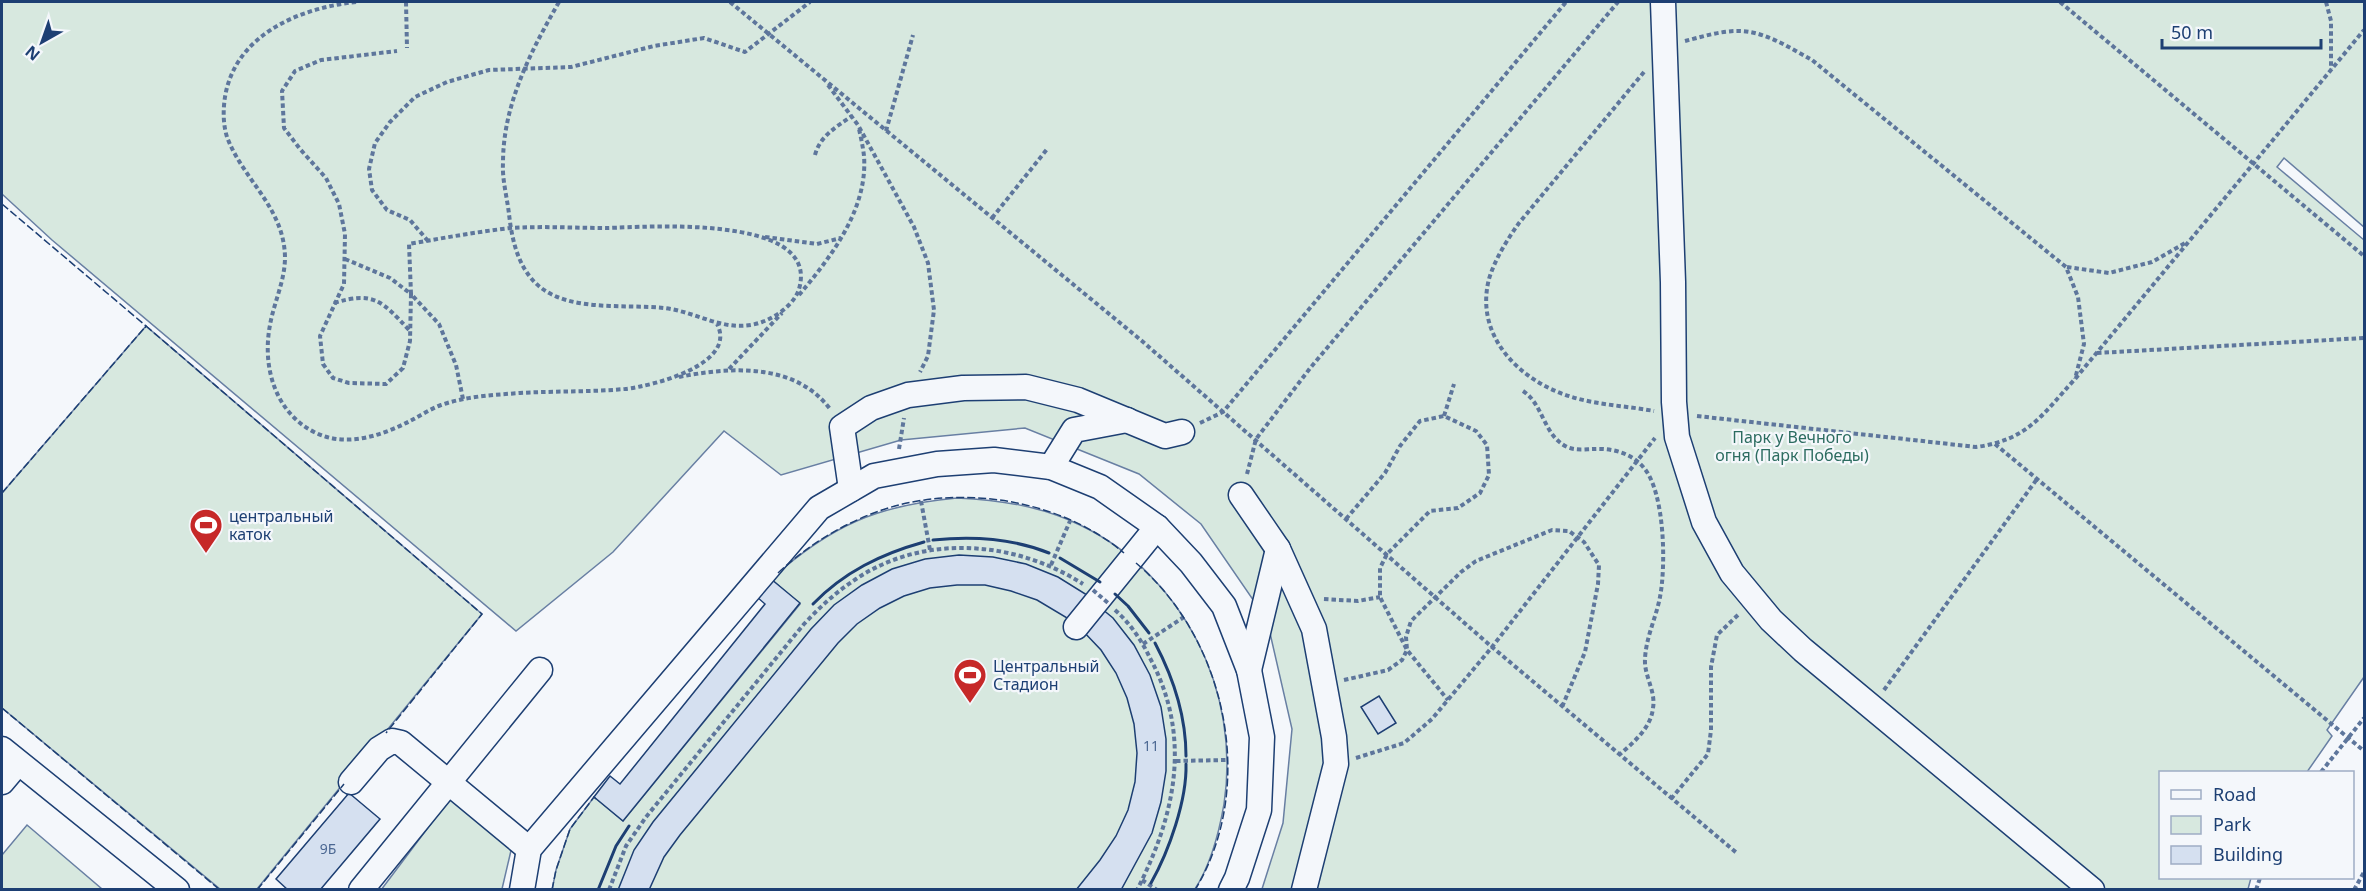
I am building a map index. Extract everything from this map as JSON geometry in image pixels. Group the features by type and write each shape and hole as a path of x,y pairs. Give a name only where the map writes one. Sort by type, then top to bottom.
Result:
{"lane":[{"path":"1664,2 1673,282 1674,414 1677,437 1704,522 1732,573 1771,620 1803,650 2092,890"},
{"path":"851,489 842,428 870,408 908,395 963,388 1026,387 1078,400 1165,436 1182,432"},
{"path":"1051,467 1074,430 1127,420"},
{"path":"522,890 529,849 819,508 874,476 937,464 994,460 1051,467 1100,487 1157,527 1191,563 1224,606 1249,670 1262,737 1259,810 1231,890"},
{"path":"1241,495 1278,549 1314,629 1334,737 1336,764 1304,890"},
{"path":"1076,627 1157,527"},
{"path":"1249,670 1278,549"},
{"path":"361,890 540,670"},
{"path":"351,783 379,749 392,741 401,744 529,849"},
{"path":"2,782 10,756 177,890"}],"path":[{"path":"356,2 333,4 297,16 267,31 245,51 228,80 223,110 227,135 242,167 279,224 285,256 282,283 270,326 268,362 276,394 291,417 316,433 346,440 375,436 439,406 472,396 627,389 672,378 729,369 760,370 797,382 823,399 842,428"},
{"path":"406,2 407,48"},
{"path":"559,2 533,47 508,110 502,164 511,228 519,262 539,287 560,298 593,305 662,308 684,311 717,324 751,325 778,314 797,297 801,273 801,267 795,256 780,245 759,236"},
{"path":"730,2 1142,341 1492,647 1738,854"},
{"path":"428,241 410,220 387,210 372,190 369,169 375,143 390,122 415,97 447,82 489,70 571,66 654,46 704,38 745,52 810,2"},
{"path":"1182,432 1223,412 1566,2"},
{"path":"1241,495 1256,439 1311,367 1618,2"},
{"path":"2060,2 2364,256"},
{"path":"2326,2 2331,21 2331,70"},
{"path":"2075,379 2084,344 2078,297 2066,267 1812,60 1784,44 1761,35 1738,31 1680,42 1666,50 1641,75 1519,223 1502,248 1489,280 1487,306 1493,332 1507,357 1528,378 1572,397 1674,414 1976,447 1995,444 2016,437 2034,423 2075,379 2364,30"},
{"path":"886,131 913,35"},
{"path":"397,51 321,60 295,71 282,91 284,128 326,178 339,204 345,234 344,284 320,336 323,364 333,378 349,383 386,384 403,368 410,341 409,244 511,228 712,227 817,244 842,238"},
{"path":"824,80 858,125 914,227 928,263 934,310 928,356 908,395 895,472"},
{"path":"815,155 821,140 852,116"},
{"path":"729,369 797,297 842,238 861,188 864,157 858,125"},
{"path":"992,218 1047,148"},
{"path":"2066,267 2109,273 2152,262 2191,240"},
{"path":"345,259 390,278 411,294 439,324 456,364 463,399"},
{"path":"334,303 355,297 375,299 394,313 410,330"},
{"path":"672,378 712,356 721,343 722,334 717,324"},
{"path":"2097,353 2364,338"},
{"path":"1444,416 1454,384"},
{"path":"1523,392 1536,402 1553,436 1569,448 1610,449 1624,453 1644,468 1652,482 1661,515 1663,579 1646,643 1645,663 1653,695 1653,709 1648,723 1637,738 1619,755"},
{"path":"1336,764 1404,743 1432,719 1492,647 1674,414"},
{"path":"1346,519 1385,474 1400,446 1420,421 1444,416 1476,431 1487,445 1489,475 1480,493 1458,508 1430,511 1387,554 1380,568 1380,597 1407,650 1448,700"},
{"path":"1995,444 2364,751"},
{"path":"1871,707 2037,479"},
{"path":"921,501 930,550"},
{"path":"1051,565 1070,521"},
{"path":"1324,686 1388,670 1402,660 1407,650 1406,637 1411,621 1461,572 1476,561 1552,530 1569,531 1584,542 1599,565 1598,584 1585,652 1562,706"},
{"path":"609,890 626,846 646,816 829,598 858,578 890,562 930,550 959,547 995,549 1051,565 1093,590 1119,613 1143,644 1158,673 1170,706 1176,761 1170,806 1137,890"},
{"path":"1302,603 1330,598 1358,601 1380,597"},
{"path":"1671,799 1708,754 1711,730 1711,667 1718,635 1755,600"},
{"path":"1143,644 1184,617"},
{"path":"2322,771 2364,718"},
{"path":"1176,761 1227,760"},
{"path":"2354,890 2364,872"},
{"path":"1142,880 1157,890"}],"green space":[{"name":"Парк у Вечного огня (Парк Победы)","path":"2,2 2364,2 2364,227 2284,158 2277,167 2364,240 2364,677 2327,730 2332,736 2308,771 2159,771 2159,879 2251,879 2248,889 1262,889 1283,823 1292,729 1267,620 1201,524 1139,474 1025,428 901,440 781,475 724,431 613,552 516,631 52,240 2,194"},
{"name":"центральный каток","path":"146,326 482,614 257,889 220,889 2,708 2,493"},
{"name":"Центральный Стадион","path":"957,498 1020,505 1065,518 1080,525 1117,547 1149,574 1176,606 1197,641 1213,680 1223,720 1227,762 1224,804 1217,837 1206,869 1195,889 552,890 556,870 570,829 594,797 623,821 800,604 771,579 814,545 856,521 902,506"},
{"path":"454,793 513,842 502,889 381,890"},
{"path":"27,825 102,889 2,889 2,855"}],"building":[{"path":"959,555 993,557 1026,564 1058,577 1087,595 1072,621 1037,600 985,585 930,588 904,596 880,608 857,624 838,643 680,835 664,857 649,890 618,890 634,850 653,822 811,629 834,605 862,585 892,569 925,559"},
{"path":"771,579 800,603 623,821 594,797 610,776 620,784 765,604 757,597"},
{"path":"1102,609 1113,618 1134,645 1150,675 1161,707 1166,739 1166,771 1161,802 1152,833 1121,890 1076,890 1116,836 1128,810 1135,782 1137,753 1134,724 1127,698 1116,673 1101,650 1082,630"},
{"path":"1379,696 1396,723 1378,734 1361,707"},
{"path":"349,793 380,819 320,890 288,890 276,879"}],"fence":[{"path":"2,204 146,326 145,328"},
{"path":"2,493 146,326 482,614 386,733"},
{"path":"778,573 822,539 858,519 902,504 935,499 1003,500 1036,508 1068,519 1097,534 1124,553"},
{"path":"1136,563 1167,595 1192,632 1211,672 1223,716 1228,761 1225,806 1214,849 1195,890"},
{"path":"2,708 220,890"},
{"path":"257,890 344,784"},
{"path":"552,890 556,870 570,829 594,797 596,799"}],"wall":[{"path":"933,540 992,539 1021,544 1049,553"},
{"path":"813,604 850,573 878,558 924,542"},
{"path":"1060,558 1100,582"},
{"path":"1115,594 1128,606 1149,633"},
{"path":"1155,643 1178,698 1184,726 1186,756"},
{"path":"1151,883 1176,825 1186,778 1186,764"},
{"path":"598,890 616,846 629,826"}],"place":[{"name":"центральный каток","path":"206,554"},
{"name":"Центральный Стадион","path":"970,704"}]}
